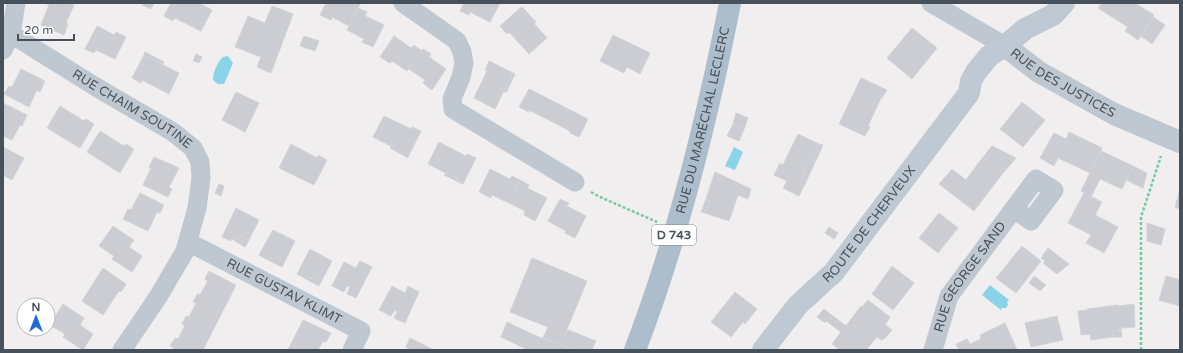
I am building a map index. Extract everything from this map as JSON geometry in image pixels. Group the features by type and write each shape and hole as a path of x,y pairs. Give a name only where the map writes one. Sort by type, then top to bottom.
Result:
{"main road":[{"name":"RUE DU MARÉCHAL LECLERC","path":"635,350 646,322 697,154 730,3"},
{"path":"1026,29 1041,3"},
{"path":"1005,46 1026,29 1053,15 1064,3"},
{"name":"ROUTE DE CHERVEUX","path":"763,350 798,305 834,272 969,93 981,88 1004,62 1005,46"}],"street":[{"path":"6,38 16,3"},
{"path":"403,3 457,41 462,52 464,63 461,77 452,99 452,109 575,182"},
{"name":"RUE DES JUSTICES","path":"931,3 1005,46 1039,72 1070,90 1114,114 1174,139"},
{"name":"RUE CHAIM SOUTINE","path":"6,38 96,87 173,132 193,148 200,162 201,178 197,208 185,251 158,297 122,350"},
{"name":"RUE GEORGE SAND","path":"933,350 949,296 1014,209"},
{"name":"RUE GUSTAV KLIMT","path":"188,242 361,332 352,350"}],"path":[{"path":"1141,350 1141,217 1174,139"},
{"path":"575,182 598,196 675,230"}],"water":[{"path":"228,56 233,63 224,84 218,84 213,80 217,65 223,57"},
{"path":"734,147 743,152 735,170 725,166"},
{"path":"990,285 1009,300 1006,308 1002,308 1001,310 982,295"}],"building":[{"path":"46,3 68,3 74,5 66,23 68,24 64,35 41,25 49,5"},
{"path":"143,3 154,3 151,9 142,5"},
{"path":"171,3 199,3 212,10 201,31 175,18 173,21 164,16"},
{"path":"326,3 360,4 349,26 332,17 331,20 320,15"},
{"path":"464,3 500,3 490,22 470,12 469,15 460,11"},
{"path":"1102,3 1135,3 1154,15 1138,40 1125,31 1128,27 1098,8"},
{"path":"272,6 293,14 271,73 257,67 261,57 235,47 248,16 265,23"},
{"path":"522,7 536,22 534,24 520,8"},
{"path":"358,8 367,12 365,16 384,25 373,47 362,42 364,39 347,30"},
{"path":"520,8 547,38 529,54 509,32 507,34 500,26"},
{"path":"1153,17 1165,25 1152,44 1141,36"},
{"path":"97,26 114,35 116,32 126,37 115,59 96,50 94,53 85,49"},
{"path":"912,28 937,48 912,79 887,58"},
{"path":"613,35 650,53 640,74 627,67 624,73 600,61"},
{"path":"304,36 319,41 315,51 300,46"},
{"path":"394,36 411,48 414,45 422,51 407,71 392,61 390,63 380,57"},
{"path":"423,49 431,54 429,57 446,69 432,90 423,83 425,80 409,69"},
{"path":"145,52 164,62 163,64 144,55"},
{"path":"196,54 202,57 199,63 193,61"},
{"path":"144,55 179,73 169,94 142,80 141,83 132,78"},
{"path":"489,61 513,73 495,109 474,98 487,71 485,70"},
{"path":"21,69 45,81 40,92 37,90 29,107 4,94 9,86 12,87"},
{"path":"513,73 515,74 506,93 504,91"},
{"path":"861,78 887,90 881,98 865,136 839,124"},
{"path":"529,89 588,119 579,137 529,110 529,112 519,107"},
{"path":"236,92 259,103 245,132 222,120"},
{"path":"1022,102 1045,120 1023,147 1000,129"},
{"path":"3,103 27,115 22,126 20,125 12,140 3,136"},
{"path":"60,106 84,121 86,119 94,124 80,148 47,128"},
{"path":"736,113 748,118 744,129 733,124"},
{"path":"384,116 411,129 412,127 421,131 409,155 373,137"},
{"path":"733,124 744,129 739,141 727,136"},
{"path":"100,131 124,146 126,144 134,149 120,173 87,152"},
{"path":"1069,132 1102,148 1090,173 1058,158 1054,166 1040,158 1054,133 1066,139"},
{"path":"798,134 819,144 810,163 807,161 801,172 805,173 800,184 804,186 799,196 783,188 787,181 774,175 780,163 783,165"},
{"path":"439,142 466,156 467,154 476,158 464,182 428,164"},
{"path":"291,144 317,158 318,155 327,160 314,185 279,168"},
{"path":"819,144 823,145 804,186 800,184 805,173 801,172 807,161 810,163"},
{"path":"391,146 409,155 408,158 390,148"},
{"path":"992,146 1016,158 1003,173 983,157"},
{"path":"3,147 24,158 12,180 3,175"},
{"path":"1101,151 1133,166 1122,189 1100,179 1091,197 1081,191"},
{"path":"154,157 179,168 169,187 172,189 168,197 143,185 151,168 149,167"},
{"path":"983,157 1003,173 974,211 939,184 952,169 966,180"},
{"path":"1133,166 1147,173 1143,188 1126,180"},
{"path":"490,169 510,179 512,176 520,180 509,203 492,195 491,198 479,192"},
{"path":"715,172 751,189 748,199 738,195 729,221 705,213 709,200 706,199"},
{"path":"446,173 464,182 463,184 444,175"},
{"path":"520,180 529,185 527,188 547,198 535,221 524,215 525,211 509,203"},
{"path":"219,184 224,186 221,196 215,193"},
{"path":"1180,190 1180,209 1175,207"},
{"path":"140,193 164,205 160,213 157,212 148,231 123,219 128,209 131,210"},
{"path":"1084,193 1102,202 1095,215 1118,227 1104,253 1086,243 1091,235 1068,223"},
{"path":"560,199 569,203 567,206 586,216 575,238 548,221"},
{"path":"706,199 709,200 705,213 701,212"},
{"path":"236,208 259,220 249,240 239,235 237,239 233,237 231,241 222,237"},
{"path":"939,213 958,228 938,253 919,238"},
{"path":"1147,223 1165,229 1161,245 1147,241"},
{"path":"113,226 134,240 129,247 142,256 132,272 112,259 114,256 99,246"},
{"path":"829,227 838,233 834,239 825,233"},
{"path":"273,230 295,241 285,261 275,257 274,259 270,258 268,260 259,255"},
{"path":"239,235 249,240 245,247 232,239 233,237 237,239"},
{"path":"1022,246 1041,261 1016,293 996,278"},
{"path":"1048,248 1069,264 1057,274 1043,263 1045,261 1041,258"},
{"path":"310,249 332,261 322,280 313,276 311,279 307,276 306,279 297,274"},
{"path":"275,257 285,261 282,267 268,260 270,258 274,259"},
{"path":"532,258 587,281 565,334 568,330 596,341 592,350 574,350 543,338 548,327 510,312"},
{"path":"360,261 372,267 356,298 347,294 350,287 347,286 344,292 332,286 344,262 356,268"},
{"path":"892,266 914,283 893,310 872,294"},
{"path":"103,268 126,284 121,292 119,291 103,315 82,301"},
{"path":"209,271 236,285 203,350 172,350 174,348 170,346 175,338 178,339 185,326 182,324 186,316 189,317 196,303 193,302 198,293 200,295 208,281 205,279"},
{"path":"307,276 311,279 313,276 322,280 319,286 306,279"},
{"path":"1034,276 1046,285 1040,291 1029,283"},
{"path":"1166,276 1180,280 1180,306 1159,300"},
{"path":"392,286 405,293 408,286 419,292 405,323 394,318 397,312 395,310 391,316 379,310"},
{"path":"735,292 757,309 745,324 743,322 731,337 711,322"},
{"path":"868,300 890,317 885,325 862,307"},
{"path":"63,304 84,318 80,325 93,334 83,350 63,337 65,334 56,329 56,315"},
{"path":"1134,304 1135,327 1121,328 1121,330 1113,331 1113,337 1091,340 1090,334 1081,335 1078,311"},
{"path":"861,306 892,330 884,339 881,340 877,337 866,350 840,350 832,344 841,332 826,321 825,323 817,317 824,309 846,326"},
{"path":"1057,316 1063,340 1031,347 1025,323"},
{"path":"303,320 331,333 326,342 323,341 318,350 288,350"},
{"path":"507,322 534,335 574,350 528,350 501,337"},
{"path":"1005,323 1017,350 959,350 956,344 967,339 970,344 981,339 980,335"},
{"path":"1121,330 1122,337 1113,337 1113,331"},
{"path":"410,338 434,350 410,350 406,347"}]}
